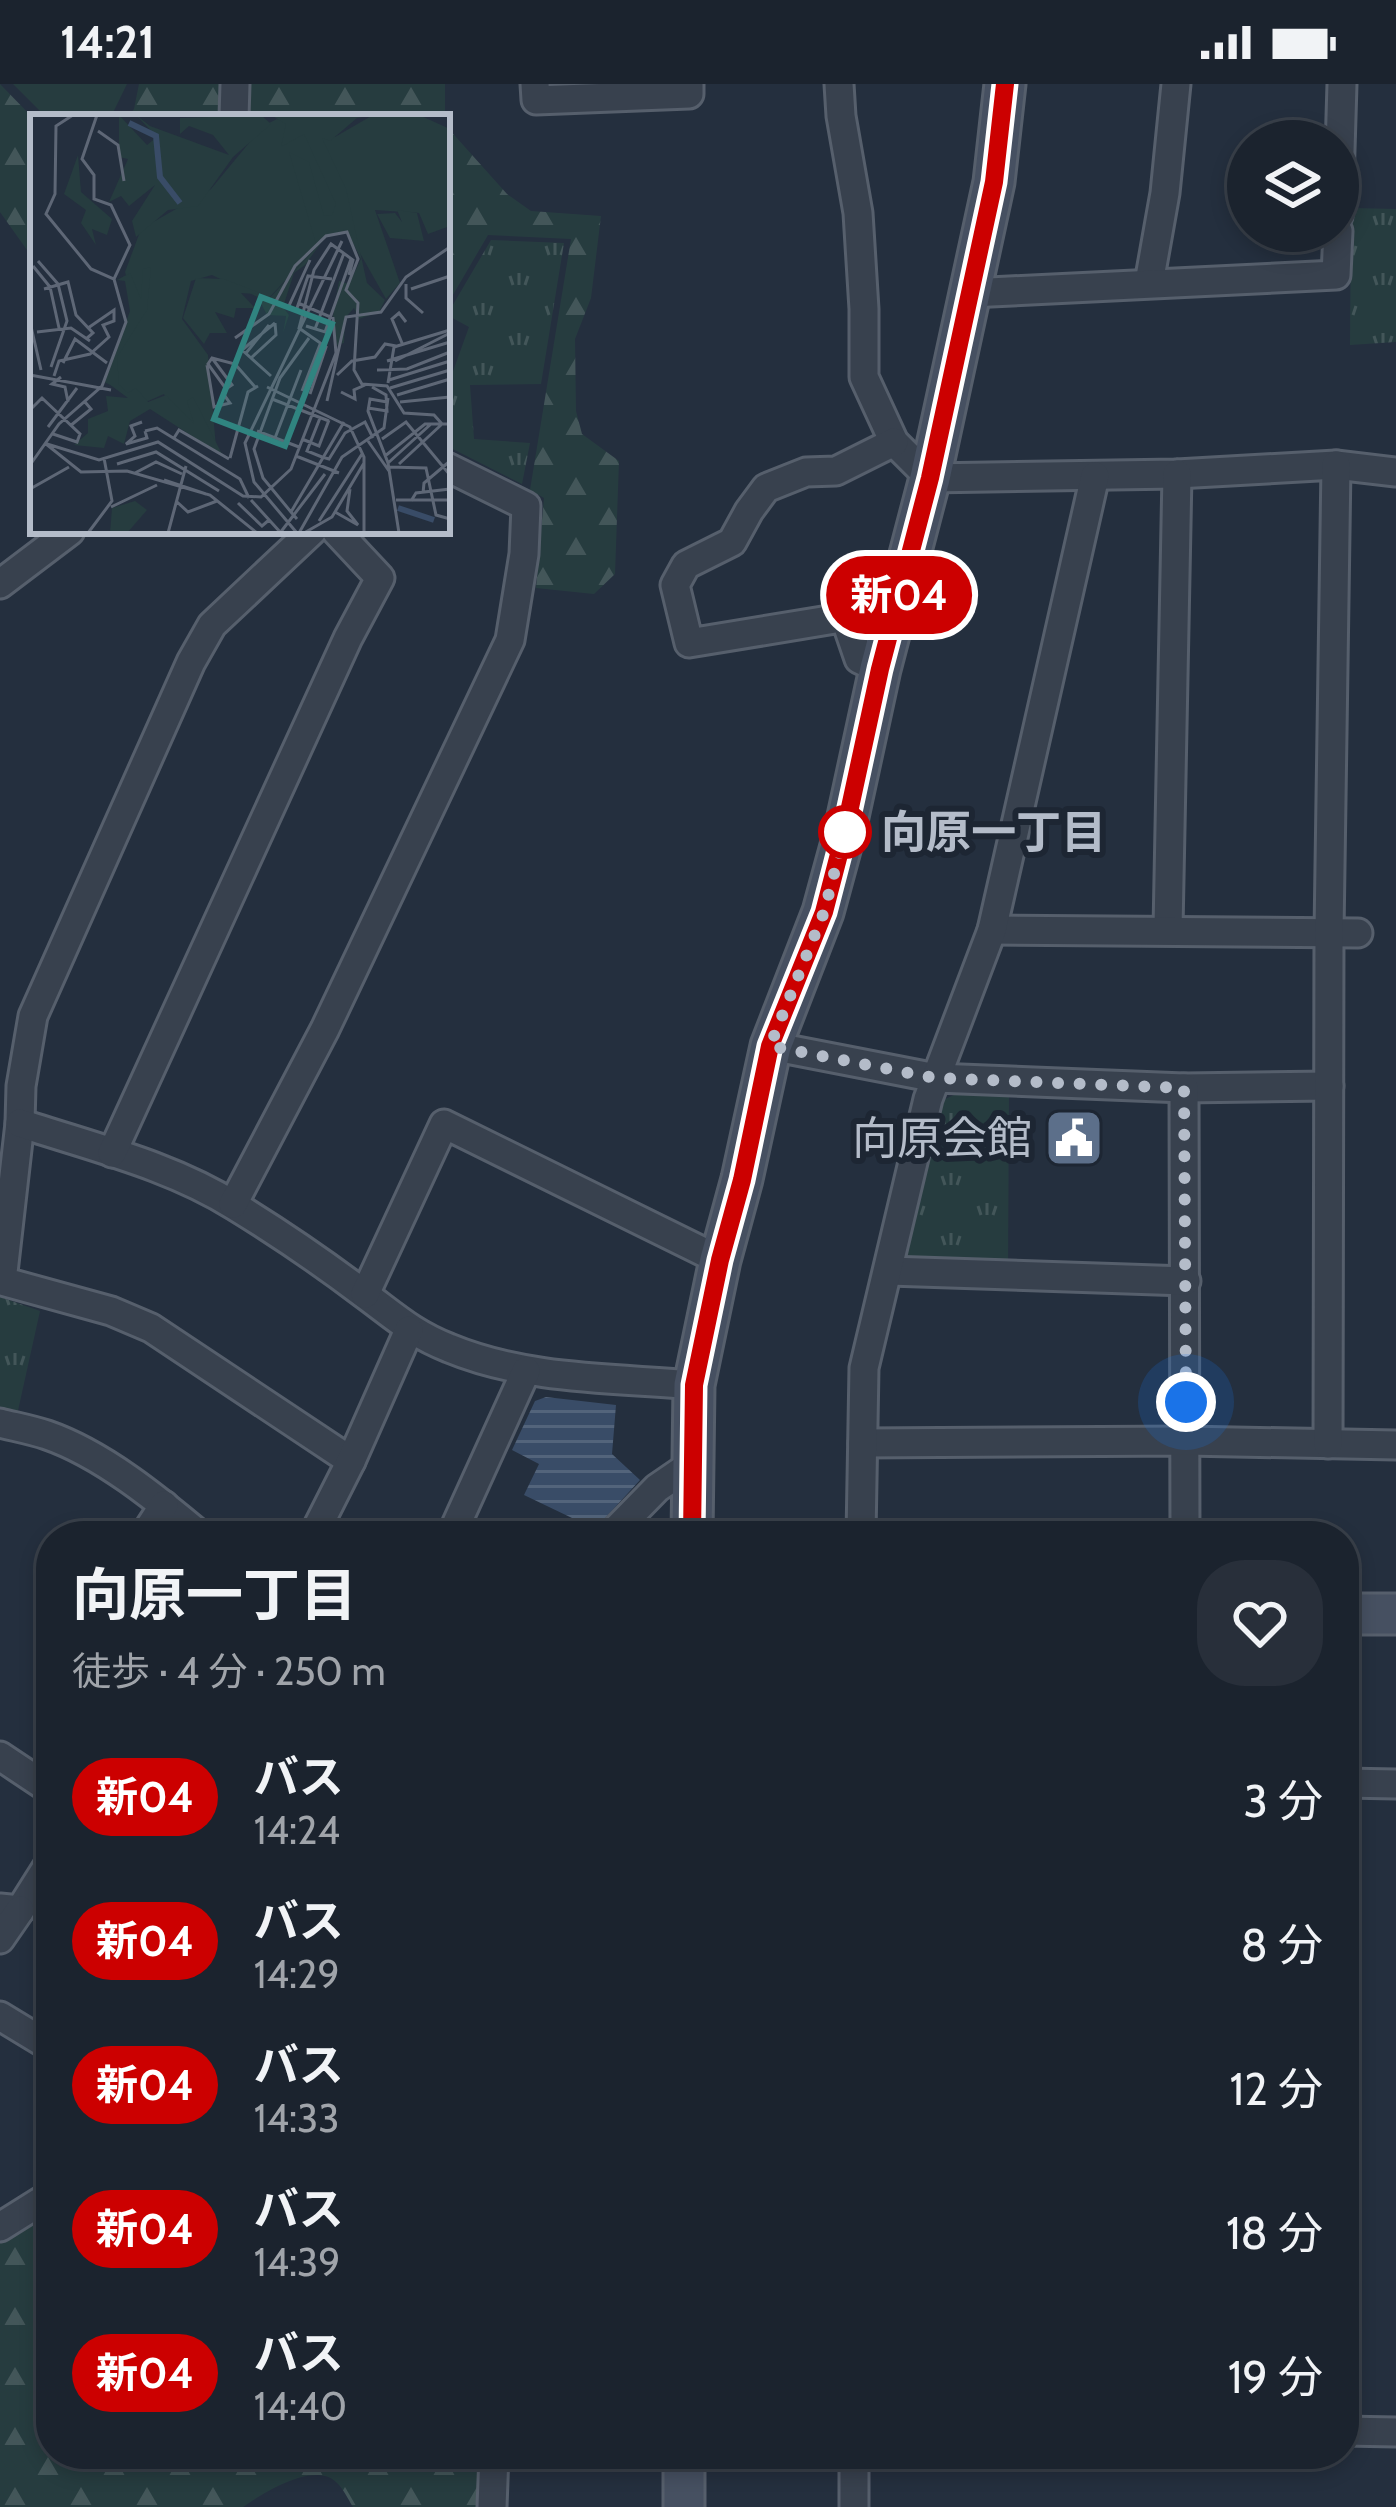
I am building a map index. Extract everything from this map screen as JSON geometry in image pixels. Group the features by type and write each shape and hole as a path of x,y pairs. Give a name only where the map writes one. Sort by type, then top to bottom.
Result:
{"street":[{"path":"234,114 235,84"},
{"path":"535,84 536,100 689,94 689,84"},
{"path":"839,84 858,213 864,377 894,442 930,478 1177,474 1336,465 1396,472"},
{"path":"692,1521 694,1385 720,1260 770,1046 824,912 844,835 880,669 930,478 994,182 1005,84"},
{"path":"1149,283 1165,193 1176,84"},
{"path":"1341,120 1342,84"},
{"path":"970,293 1336,275 1337,252"},
{"path":"880,669 859,658 841,618 689,643 675,585 686,565 732,542 766,488 806,472 836,471 894,442"},
{"path":"1328,1444 1329,1086 1344,933 1336,465"},
{"path":"233,1204 334,1010 510,640 524,554 526,506 450,468"},
{"path":"1168,929 1177,474"},
{"path":"861,1521 864,1368 928,1099 992,930 1095,476"},
{"path":"0,584 66,534"},
{"path":"309,534 212,625 191,662 32,1016 2,1281 111,1311 151,1328 351,1461"},
{"path":"112,1154 348,638 380,578 339,534"},
{"path":"992,930 1344,933"},
{"path":"0,1031 30,1034"},
{"path":"770,1046 935,1078 1184,1088 1329,1086"},
{"path":"1184,1088 1185,1521"},
{"path":"20,1123 160,1170 233,1204 365,1294 409,1330 452,1349 526,1372 694,1385"},
{"path":"365,1294 444,1124 720,1260"},
{"path":"889,1271 1186,1282"},
{"path":"321,1521 409,1330"},
{"path":"458,1521 526,1372"},
{"path":"0,1423 50,1436 104,1464 183,1521"},
{"path":"863,1443 1396,1445"},
{"path":"625,1521 657,1488 692,1464"},
{"path":"154,1521 164,1505"},
{"path":"1359,1614 1396,1614"},
{"path":"0,1756 36,1780"},
{"path":"1359,1783 1396,1784"},
{"path":"0,1939 10,1909 36,1879"},
{"path":"0,2016 36,2038"},
{"path":"0,2227 36,2204"},
{"path":"1359,2431 1396,2432"},
{"path":"492,2507 493,2469"},
{"path":"684,2469 684,2507"},
{"path":"854,2469 854,2507"}],"green space":[{"path":"0,84 30,115 30,252 0,212"},
{"path":"13,84 127,84 112,114 43,114"},
{"path":"139,84 445,84 445,114 130,114"},
{"path":"450,130 507,194 531,211 601,216 591,298 575,339 576,411 582,434 619,461 615,574 594,594 536,588 544,498 530,490 571,239 488,235 450,300"},
{"path":"1359,208 1396,209 1396,342 1350,345 1351,252 1359,252"},
{"path":"491,240 564,243 541,384 470,385 474,439 530,443 522,484 450,448 450,380 469,327 450,317"},
{"path":"960,1092 1009,1093 1008,1265 916,1263 905,1252 937,1103"},
{"path":"0,1297 40,1311 17,1415 0,1413"},
{"path":"36,2216 36,2469 478,2469 477,2507 353,2507 336,2482 315,2475 289,2481 243,2507 0,2507 0,2241"}],"water":[{"path":"546,1397 616,1405 612,1454 640,1480 602,1521 578,1521 524,1495 539,1464 512,1450 535,1401"}],"bus line":[{"name":"新04","path":"692,1521 694,1385 720,1260 770,1046 824,912 844,835 880,669 930,478 994,182 1005,84"}],"place":[{"name":"向原一丁目","path":"845,832"},
{"name":"向原会館","path":"1074,1138"}],"route":[{"path":"845,832 824,912 770,1046 935,1078 1184,1088 1186,1402"}]}
